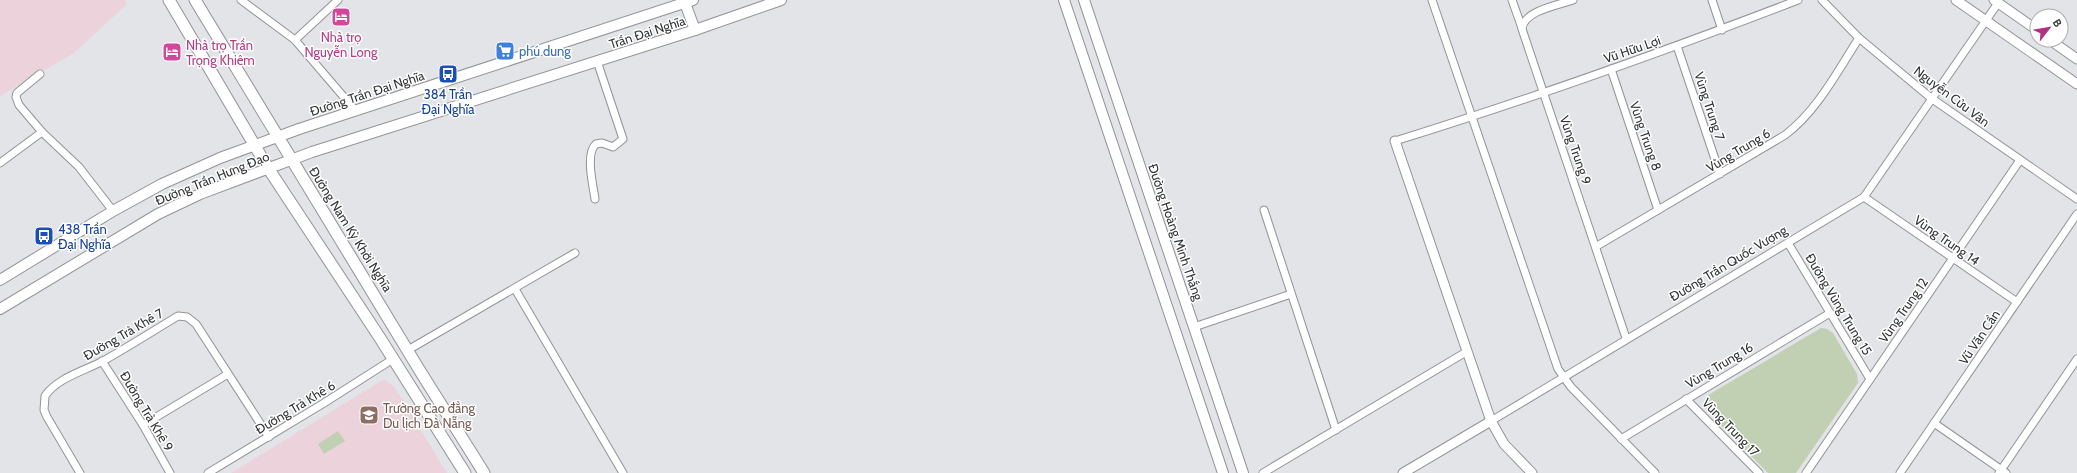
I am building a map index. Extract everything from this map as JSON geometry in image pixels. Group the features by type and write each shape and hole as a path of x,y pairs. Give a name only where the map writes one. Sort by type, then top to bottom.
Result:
{"main road":[{"path":"169,0 268,168 393,359 465,473"},
{"name":"Đường Nam Kỳ Khởi Nghĩa","path":"195,0 484,473"},
{"name":"Trần Đại Nghĩa","path":"292,160 312,152 695,30 781,0"},
{"path":"1064,0 1223,473"},
{"name":"Đường Hoàng Minh Thắng","path":"1084,0 1243,473"},
{"path":"689,2 695,30"},
{"name":"Đường Trần Đại Nghĩa","path":"255,144 355,110 689,2"},
{"name":"Đường Trần Hưng Đạo","path":"0,280 113,212 197,167 255,144"},
{"name":"Đường Trần Hưng Đạo","path":"0,309 158,214 200,194 292,160"},
{"path":"1176,333 1194,327"},
{"path":"393,359 408,350"}],"street":[{"path":"241,0 295,40 355,110"},
{"path":"295,40 338,0"},
{"path":"1432,0 1555,361 1562,376 1655,473"},
{"name":"Vùng Trung 9","path":"1512,0 1597,246 1626,338"},
{"path":"1522,29 1523,23 1529,16 1573,0"},
{"path":"1712,0 1722,30"},
{"name":"Vũ Hữu Lợi","path":"1395,142 1472,118 1677,46 1798,0"},
{"name":"Nguyễn Cửu Vân","path":"1822,0 1859,38 1931,98 2077,199"},
{"path":"1956,0 2077,84"},
{"path":"1996,1 2029,24"},
{"name":"Đường Trần Quốc Vượng","path":"1403,473 1562,376 1864,197 1985,20 1996,1"},
{"name":"Vùng Trung 6","path":"1597,246 1720,174 1799,125 1822,95 1859,38"},
{"name":"Vùng Trung 7","path":"1677,46 1720,174"},
{"path":"2061,48 2077,59"},
{"path":"595,199 591,170 591,151 596,144 602,143 613,147 623,139 597,61"},
{"name":"Vùng Trung 8","path":"1611,69 1658,210"},
{"path":"40,74 20,89 16,97 18,105 42,132 79,167 113,212"},
{"path":"0,163 42,132"},
{"path":"1395,142 1490,421 1504,444 1532,473"},
{"name":"Vùng Trung 12","path":"1806,473 2020,160"},
{"name":"Vùng Trung 14","path":"1864,197 2017,302"},
{"path":"1264,210 1336,430"},
{"name":"Vũ Văn Cẩn","path":"1900,473 2077,214"},
{"name":"Đường Vùng Trung 15","path":"1788,243 1870,379"},
{"path":"408,350 575,253"},
{"path":"515,289 623,473"},
{"path":"1194,327 1291,294"},
{"name":"Vùng Trung 16","path":"1621,439 1830,313"},
{"name":"Đường Trà Khê 7","path":"80,473 47,417 44,410 45,396 54,387 102,361 178,316 187,317 196,324 269,436"},
{"path":"1263,473 1466,352"},
{"name":"Đường Trà Khê 6","path":"208,473 324,404 393,359"},
{"path":"1934,423 2002,472 2077,359"},
{"name":"Đường Trà Khê 9","path":"102,361 143,425 170,473"},
{"path":"143,425 228,374"},
{"name":"Vùng Trung 17","path":"1686,399 1759,473"}],"shaded area":[{"path":"0,0 125,0 127,4 74,53 0,96"},
{"name":"Trường Cao đẳng Du lịch Đà Nẵng","path":"385,380 394,386 447,473 231,473 381,381"}],"green space":[{"path":"1821,328 1827,329 1833,333 1857,374 1858,383 1796,473 1768,473 1708,412 1705,405 1706,400 1710,394"},
{"path":"338,431 345,441 324,454 318,444"}],"place":[{"name":"Nhà trọ Nguyễn Long","path":"341,17"},
{"name":"phú dung","path":"505,51"},
{"name":"Nhà trọ Trần Trọng Khiêm","path":"172,52"},
{"name":"384 Trần Đại Nghĩa","path":"448,74"},
{"name":"438 Trần Đại Nghĩa","path":"44,236"},
{"name":"Trường Cao đẳng Du lịch Đà Nẵng","path":"369,415"}]}
